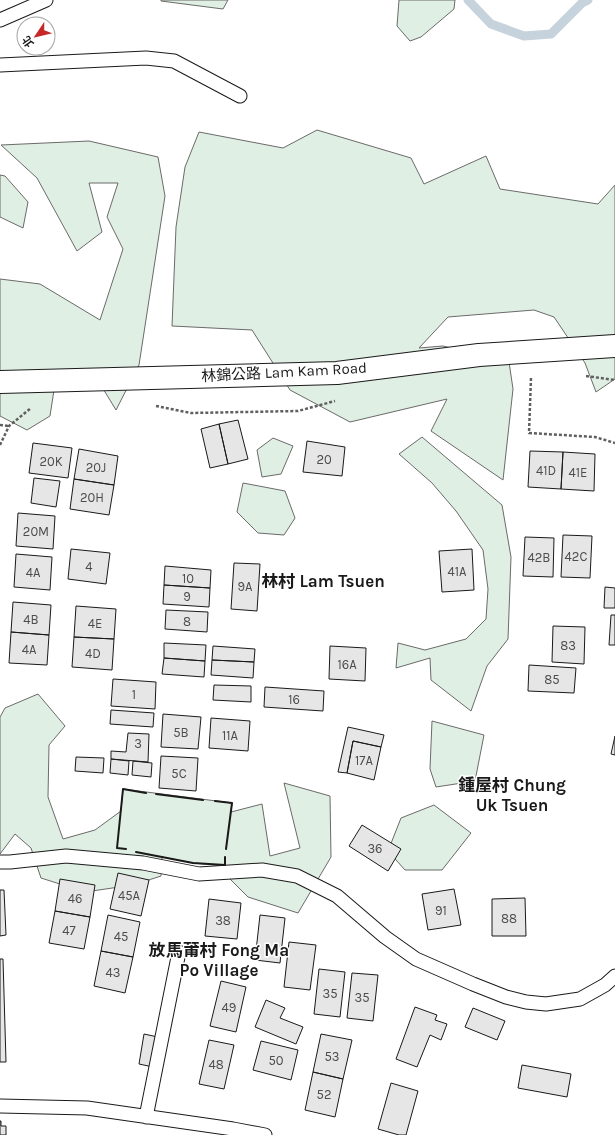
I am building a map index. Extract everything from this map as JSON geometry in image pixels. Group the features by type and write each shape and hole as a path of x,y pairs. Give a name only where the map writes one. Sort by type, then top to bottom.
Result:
{"main road":[{"name":"林錦公路 Lam Kam Road","path":"0,382 337,373 479,355 615,346"}],"lane":[{"path":"0,20 46,0"},
{"path":"0,65 146,58 174,61 240,96"},
{"path":"0,862 66,856 143,863 200,874 262,870 297,876 337,896 385,937 416,959 500,995 526,1002 546,1004 580,999 605,985 615,976"},
{"path":"146,1117 179,952"},
{"path":"0,1106 87,1108 265,1135"}],"path":[{"path":"531,376 529,433 595,437 615,442"},
{"path":"0,425 9,426"}],"green space":[{"path":"161,0 228,0 223,9"},
{"path":"399,0 455,0 454,9 421,37 410,41 397,26"},
{"path":"317,130 411,158 424,184 486,156 500,189 598,204 615,185 615,379 596,392 585,363 554,317 534,310 448,317 419,348 443,346 509,362 513,389 503,480 431,431 447,399 350,422 290,390 252,330 172,326 176,227 185,167 199,132 283,148"},
{"path":"89,141 158,157 165,196 139,365 116,410 102,387 54,390 50,416 27,430 0,416 0,279 40,284 100,320 123,249 107,217 118,183 89,183 102,232 77,251 37,178 1,145"},
{"path":"0,175 5,176 28,202 23,228 0,217"},
{"path":"422,437 502,505 511,557 508,639 487,666 471,711 431,680 430,658 396,668 398,643 425,650 466,639 486,619 488,589 483,550 456,511 432,483 399,454"},
{"path":"273,438 293,446 281,474 262,477 257,450"},
{"path":"243,483 285,491 295,518 284,535 258,533 237,512"},
{"path":"38,694 65,726 49,745 48,797 63,839 95,830 121,811 123,789 232,803 231,812 262,804 270,856 300,848 284,783 330,796 331,857 298,913 248,897 216,865 193,863 162,857 161,876 133,885 85,892 41,878 31,848 15,834 0,854 0,717 5,708"},
{"path":"432,721 484,735 475,781 436,787 430,769"},
{"path":"434,805 471,833 442,870 405,870 388,851 401,818"}],"building":[{"path":"238,420 248,459 228,464 219,424"},
{"path":"219,424 228,464 210,468 201,429"},
{"path":"307,441 345,447 342,476 303,472"},
{"path":"33,443 72,448 68,478 29,473"},
{"path":"79,449 118,456 114,485 74,479"},
{"path":"530,451 563,452 561,489 528,487"},
{"path":"563,452 595,454 594,491 561,489"},
{"path":"34,478 60,481 56,507 31,503"},
{"path":"74,479 114,485 109,515 70,509"},
{"path":"18,513 55,516 53,549 16,546"},
{"path":"563,535 592,536 590,578 561,577"},
{"path":"525,537 554,538 553,577 523,576"},
{"path":"71,549 110,553 106,584 68,579"},
{"path":"472,549 474,590 442,592 439,551"},
{"path":"16,554 52,557 50,590 14,587"},
{"path":"234,563 260,564 257,611 231,609"},
{"path":"165,566 211,570 210,588 164,585"},
{"path":"164,585 210,588 209,607 163,604"},
{"path":"605,587 615,588 615,608 604,608"},
{"path":"13,602 51,605 49,635 11,632"},
{"path":"76,606 116,609 114,639 74,637"},
{"path":"166,610 208,612 207,632 165,629"},
{"path":"611,615 615,615 615,645 609,645"},
{"path":"553,626 585,627 584,664 552,662"},
{"path":"11,632 49,635 47,665 9,663"},
{"path":"74,637 114,639 112,670 72,667"},
{"path":"164,643 206,645 205,661 164,658"},
{"path":"213,646 255,649 254,662 212,660"},
{"path":"330,646 366,648 365,681 329,679"},
{"path":"164,658 205,661 204,677 162,674"},
{"path":"212,660 254,662 253,678 211,675"},
{"path":"529,665 576,668 574,693 528,691"},
{"path":"113,679 156,682 155,709 111,706"},
{"path":"214,685 251,686 251,702 213,700"},
{"path":"265,687 324,691 323,711 264,707"},
{"path":"111,710 154,713 153,727 110,724"},
{"path":"163,714 201,717 198,749 161,747"},
{"path":"211,718 250,721 248,751 209,748"},
{"path":"348,727 384,735 381,747 353,741 347,773 338,772"},
{"path":"128,733 149,734 148,762 111,759 111,751 126,752"},
{"path":"615,736 615,755 611,754"},
{"path":"353,741 381,747 374,780 347,773"},
{"path":"161,756 198,758 196,791 159,788"},
{"path":"76,757 104,758 103,773 75,771"},
{"path":"111,759 129,761 128,775 110,773"},
{"path":"133,761 152,763 151,777 132,775"},
{"path":"362,825 401,849 388,871 349,846"},
{"path":"118,873 149,880 141,916 110,909"},
{"path":"60,879 95,885 90,917 55,911"},
{"path":"454,889 461,925 428,930 422,894"},
{"path":"0,890 4,890 6,935 0,936"},
{"path":"525,898 526,936 492,936 492,899"},
{"path":"209,899 241,903 237,939 205,936"},
{"path":"55,911 90,917 84,949 49,943"},
{"path":"108,915 140,922 133,957 101,951"},
{"path":"260,915 285,918 280,963 255,960"},
{"path":"289,942 316,945 310,990 284,987"},
{"path":"101,951 133,957 125,993 94,986"},
{"path":"0,959 3,959 6,1062 0,1062"},
{"path":"319,969 345,972 340,1017 314,1014"},
{"path":"352,973 378,975 373,1021 347,1018"},
{"path":"221,981 246,987 236,1032 210,1026"},
{"path":"266,1000 285,1008 280,1018 303,1027 296,1044 255,1027"},
{"path":"415,1007 437,1015 435,1020 447,1024 441,1040 430,1035 417,1067 396,1059"},
{"path":"473,1008 505,1021 497,1040 465,1027"},
{"path":"144,1034 158,1037 153,1067 139,1064"},
{"path":"321,1034 352,1040 343,1079 313,1072"},
{"path":"209,1040 234,1045 224,1089 199,1084"},
{"path":"261,1041 298,1050 291,1080 253,1070"},
{"path":"522,1065 571,1074 567,1097 518,1088"},
{"path":"313,1072 343,1079 335,1117 305,1110"},
{"path":"391,1083 418,1091 406,1135 399,1135 378,1129"},
{"path":"0,1121 1,1126 6,1126 6,1135 0,1135"}],"waterway":[{"path":"468,0 491,24 524,36 551,34 582,3 588,0"}],"wall":[{"path":"126,849 117,848 123,789 146,793"},
{"path":"156,794 203,800"},
{"path":"215,801 232,803 226,849"},
{"path":"136,852 193,863 225,865 225,857"}],"district":[{"name":"林村 Lam Tsuen","path":"323,581"},
{"name":"鍾屋村 Chung Uk Tsuen","path":"512,795"},
{"name":"放馬莆村 Fong Ma Po Village","path":"219,960"}]}
